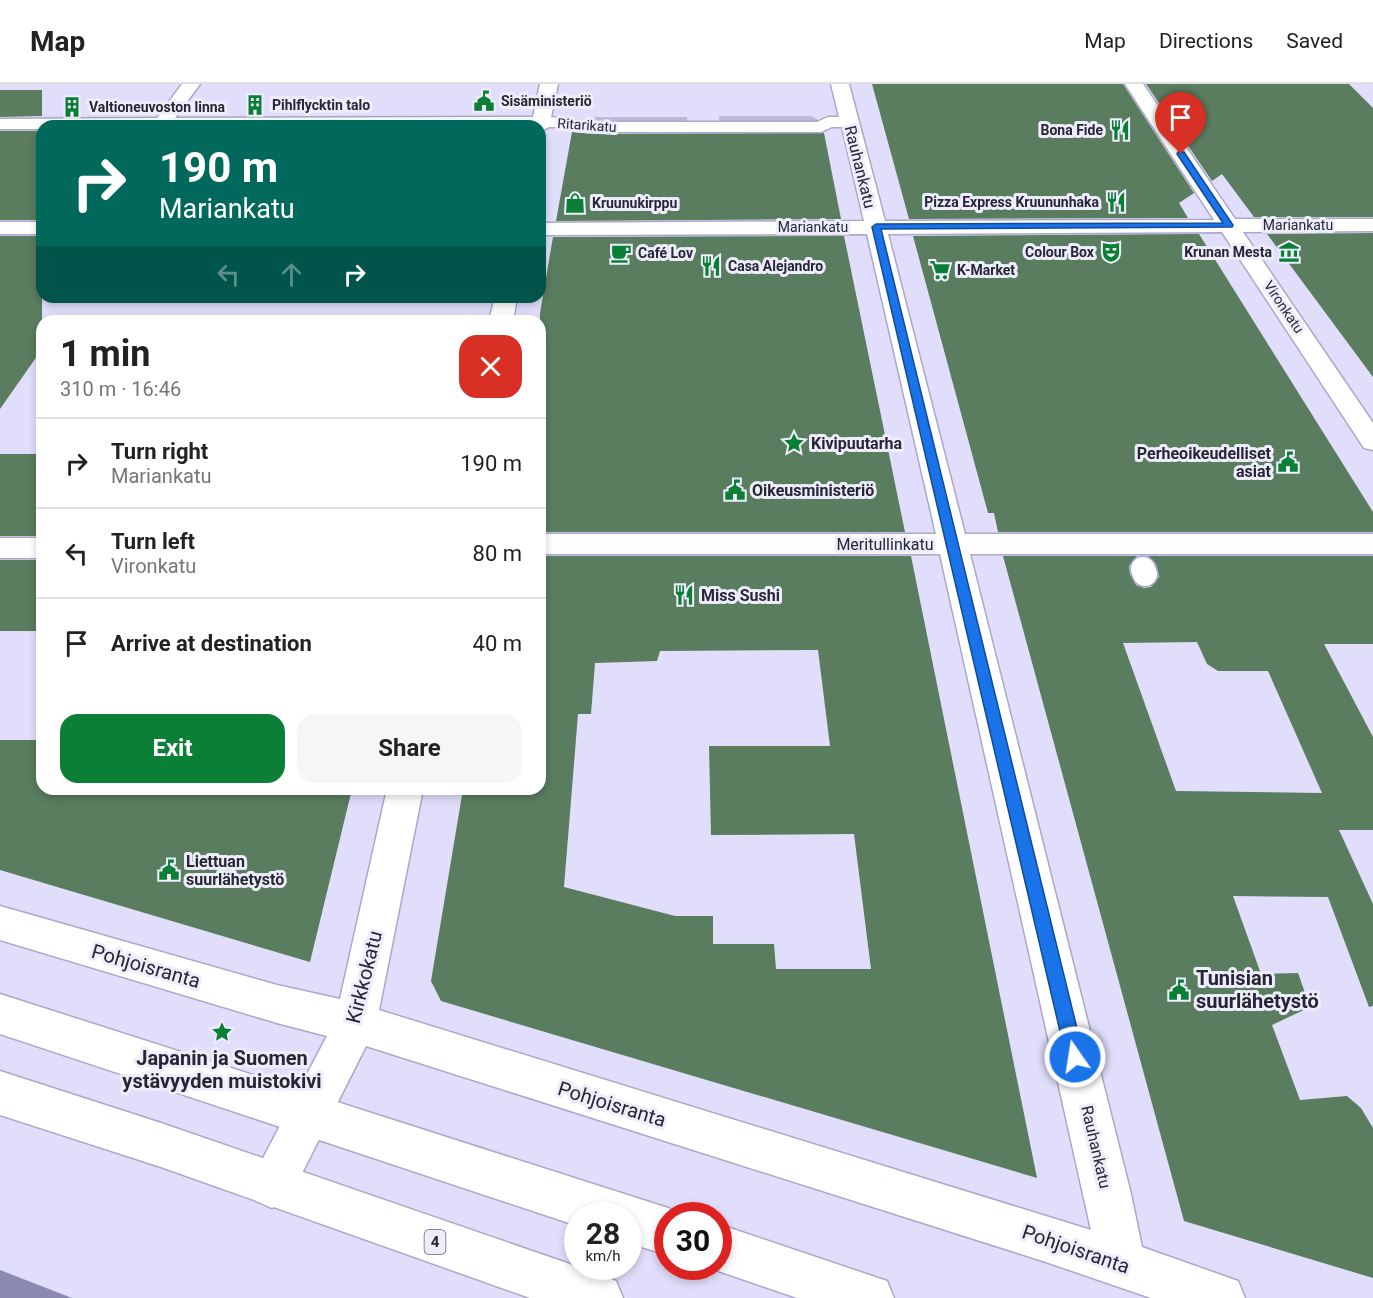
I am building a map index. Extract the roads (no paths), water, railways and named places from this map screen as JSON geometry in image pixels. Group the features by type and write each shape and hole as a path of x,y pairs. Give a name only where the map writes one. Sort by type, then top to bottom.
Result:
{"street":[{"path":"164,120 191,84"},
{"path":"541,120 549,84"},
{"name":"Rauhankatu","path":"840,84 1108,1194 1122,1265"},
{"name":"Vironkatu","path":"1134,84 1373,442"},
{"name":"Ritarikatu","path":"546,124 564,123 592,128 821,127 828,122 849,122"},
{"name":"Ritarikatu","path":"0,124 36,124"},
{"name":"Mariankatu","path":"546,229 1373,225"},
{"path":"0,228 36,228"},
{"name":"Meritullinkatu","path":"546,544 1373,544"},
{"path":"0,548 36,548"},
{"name":"Kirkkokatu","path":"272,1185 356,1023 404,795"},
{"name":"Pohjoisranta","path":"0,923 277,1004 356,1023 1043,1238 1221,1298"},
{"path":"0,1014 576,1202"},
{"name":"4","path":"0,1093 161,1145 599,1298"},
{"path":"732,1253 870,1298"}],"place":[{"name":"Sisäministeriö","path":"484,101"},
{"name":"Pihlflycktin talo","path":"255,105"},
{"name":"Valtioneuvoston linna","path":"72,107"},
{"name":"Bona Fide","path":"1120,130"},
{"name":"Pizza Express Kruununhaka","path":"1116,202"},
{"name":"Kruunukirppu","path":"575,203"},
{"name":"Colour Box","path":"1111,252"},
{"name":"Krunan Mesta","path":"1289,252"},
{"name":"Café Lov","path":"621,253"},
{"name":"Casa Alejandro","path":"711,266"},
{"name":"K-Market","path":"940,270"},
{"name":"Kivipuutarha","path":"794,443"},
{"name":"Perheoikeudelliset asiat","path":"1288,462"},
{"name":"Oikeusministeriö","path":"735,490"},
{"name":"Miss Sushi","path":"684,595"},
{"name":"Liettuan suurlähetystö","path":"169,870"},
{"name":"Tunisian suurlähetystö","path":"1179,990"},
{"name":"Japanin ja Suomen ystävyyden muistokivi","path":"222,1032"}]}
